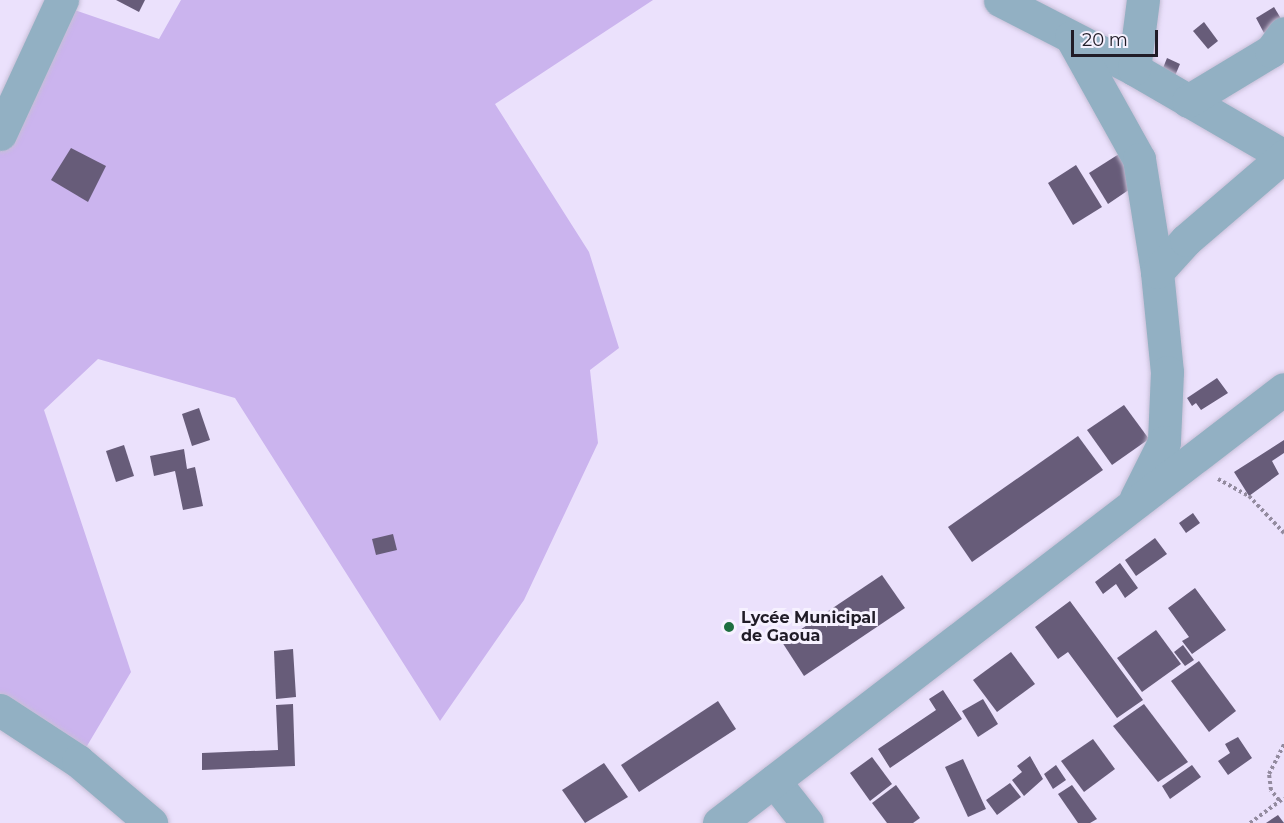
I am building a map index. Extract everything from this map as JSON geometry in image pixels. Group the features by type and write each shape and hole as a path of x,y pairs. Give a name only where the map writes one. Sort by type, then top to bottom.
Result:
{"street":[{"path":"0,134 62,0"},
{"path":"1000,0 1134,69 1284,156 1186,240 1157,272"},
{"path":"1134,69 1143,0"},
{"path":"1188,101 1271,51 1284,33"},
{"path":"1071,37 1139,159 1157,272 1167,372 1164,442 1133,506"},
{"path":"719,823 1284,389"},
{"path":"0,710 78,761 151,823"},
{"path":"774,781 807,823"}],"path":[{"path":"1190,462 1249,496 1284,533"},
{"path":"1250,823 1282,799 1271,790 1269,774 1284,744"}],"shaded area":[{"path":"181,0 653,0 495,104 589,252 619,348 590,370 598,443 524,600 440,721 235,398 98,359 44,410 131,672 78,761 0,710 0,134 60,5 159,39"}],"building":[{"path":"116,0 145,0 139,12"},
{"path":"1274,7 1283,22 1264,33 1256,18"},
{"path":"1204,22 1218,41 1208,49 1193,31"},
{"path":"1167,58 1180,64 1174,78 1161,73"},
{"path":"71,148 106,166 88,202 51,180"},
{"path":"1119,154 1133,187 1108,204 1089,173"},
{"path":"1076,165 1102,207 1073,225 1048,183"},
{"path":"1217,378 1228,393 1201,410 1196,403 1192,406 1187,398"},
{"path":"1124,405 1149,439 1112,465 1087,430"},
{"path":"199,408 210,440 192,446 182,414"},
{"path":"1078,436 1103,470 972,562 948,527"},
{"path":"1284,440 1284,453 1272,461 1279,474 1249,496 1234,472"},
{"path":"124,445 134,476 116,482 106,451"},
{"path":"184,449 187,469 195,467 203,506 183,510 175,471 154,476 150,456"},
{"path":"1193,513 1200,523 1186,533 1179,523"},
{"path":"393,534 397,550 376,555 372,539"},
{"path":"1155,538 1167,554 1136,576 1125,560"},
{"path":"1120,563 1138,588 1125,598 1116,584 1103,594 1095,582"},
{"path":"882,575 905,608 804,676 782,642"},
{"path":"1195,588 1226,630 1192,654 1182,641 1189,637 1168,608"},
{"path":"1070,601 1143,700 1117,718 1068,652 1058,659 1035,627"},
{"path":"1156,630 1181,664 1142,692 1117,658"},
{"path":"1183,645 1194,660 1185,666 1174,652"},
{"path":"293,649 296,697 276,699 274,651"},
{"path":"1011,652 1035,684 997,712 973,680"},
{"path":"1199,661 1236,711 1209,732 1171,681"},
{"path":"943,690 962,719 890,768 878,749 936,710 929,699"},
{"path":"983,699 998,724 978,737 962,711"},
{"path":"718,701 736,729 639,792 621,765"},
{"path":"293,704 295,766 202,770 202,753 278,750 276,705"},
{"path":"1144,704 1188,762 1158,782 1113,726"},
{"path":"1238,737 1252,758 1228,775 1218,761 1230,753 1225,744"},
{"path":"1093,739 1115,769 1084,792 1061,761"},
{"path":"1030,756 1043,779 1024,796 1012,780 1022,772 1017,766"},
{"path":"872,757 892,784 870,801 850,773"},
{"path":"963,759 986,809 968,817 945,767"},
{"path":"604,763 628,797 585,823 562,790"},
{"path":"1056,765 1066,780 1053,789 1044,774"},
{"path":"1192,765 1201,777 1170,799 1162,786"},
{"path":"1010,783 1021,797 997,815 986,800"},
{"path":"896,785 920,818 913,823 887,823 872,803"},
{"path":"1072,785 1097,819 1090,823 1078,823 1058,794"},
{"path":"1278,815 1284,823 1266,823"}],"place":[{"name":"Lycée Municipal de Gaoua","path":"729,627"}]}
